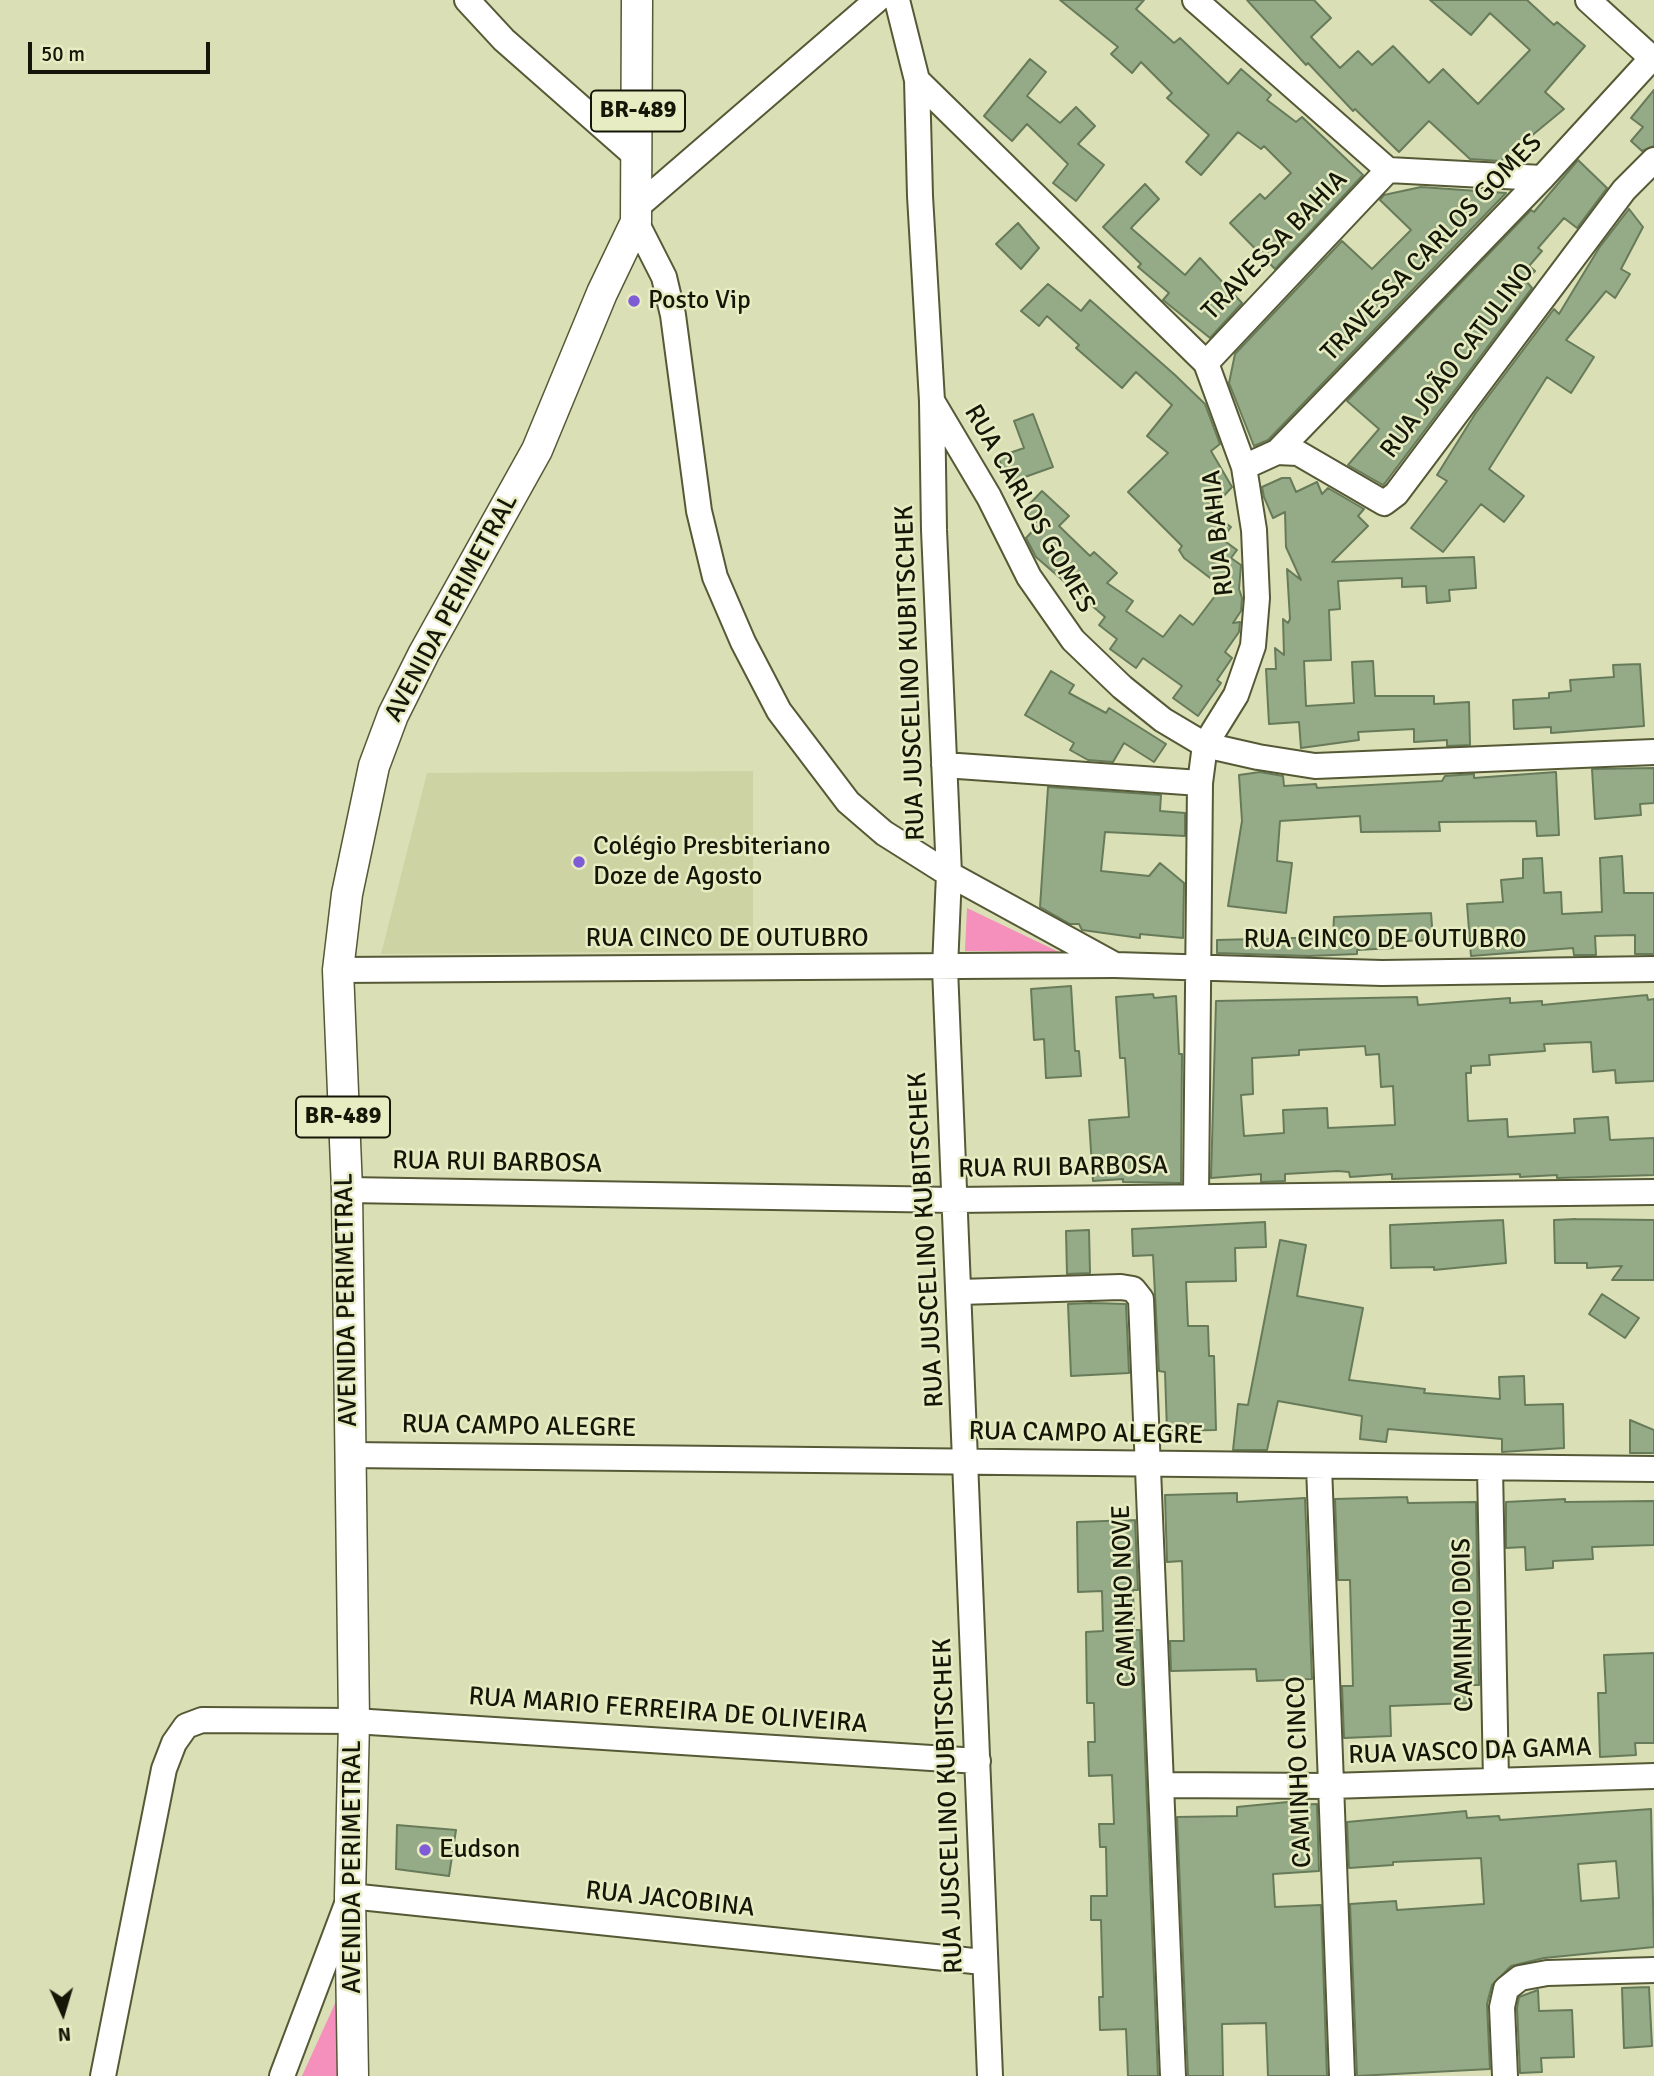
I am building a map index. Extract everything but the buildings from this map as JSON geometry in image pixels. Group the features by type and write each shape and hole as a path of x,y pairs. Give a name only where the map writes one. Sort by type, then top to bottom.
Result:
{"main road":[{"name":"AVENIDA PERIMETRAL","path":"353,2076 349,1896 354,1721 347,1190 338,970 347,894 374,766 393,715 424,653 537,450 637,215 637,0"}],"street":[{"path":"467,0 504,40 638,158"},
{"path":"637,215 877,0"},
{"name":"RUA CARLOS GOMES","path":"897,0 917,80 920,195 932,401 989,498 1029,578 1073,640 1122,687 1163,720 1205,745 1258,757 1315,766 1654,752"},
{"path":"1195,0 1388,170 1542,178"},
{"path":"1588,0 1653,59"},
{"name":"TRAVESSA CARLOS GOMES","path":"1244,467 1277,452 1653,59"},
{"name":"RUA BAHIA","path":"917,80 1206,363 1244,467 1254,530 1257,598 1253,646 1236,695 1205,745 1200,783 1196,1196"},
{"name":"RUA JOÃO CATULINO","path":"1277,452 1298,453 1384,503 1396,494 1624,190 1654,160"},
{"name":"TRAVESSA BAHIA","path":"1206,363 1388,170"},
{"name":"RUA CINCO DE OUTUBRO","path":"637,215 664,277 673,315 699,511 715,577 743,642 779,710 848,802 884,833 949,874 1115,965"},
{"name":"RUA JUSCELINO KUBITSCHEK","path":"932,401 949,874 945,968 990,2076"},
{"path":"944,765 1200,783"},
{"name":"RUA CINCO DE OUTUBRO","path":"338,970 1115,965 1382,973 1654,969"},
{"name":"RUA RUI BARBOSA","path":"347,1190 954,1200 1654,1192"},
{"name":"CAMINHO NOVE","path":"960,1292 1133,1289 1141,1299 1144,1320 1173,2076"},
{"name":"RUA CAMPO ALEGRE","path":"349,1455 1654,1469"},
{"name":"CAMINHO CINCO","path":"1318,1466 1342,2076"},
{"name":"CAMINHO DOIS","path":"1490,1468 1496,1781"},
{"name":"RUA MARIO FERREIRA DE OLIVEIRA","path":"103,2076 164,1769 174,1743 186,1726 202,1720 354,1721 978,1761"},
{"name":"RUA VASCO DA GAMA","path":"1163,1785 1330,1786 1654,1776"},
{"path":"282,2076 349,1896"},
{"name":"RUA JACOBINA","path":"349,1896 984,1962"},
{"path":"1505,2076 1502,2007 1506,1989 1520,1979 1547,1973 1654,1970"}],"shaded area":[{"name":"Colégio Presbiteriano Doze de Agosto","path":"753,771 753,951 381,954 427,773"},
{"path":"967,908 1059,952 965,951"},
{"path":"338,1997 338,2076 302,2076"}],"place":[{"name":"Posto Vip","path":"634,301"},
{"name":"Colégio Presbiteriano Doze de Agosto","path":"579,862"},
{"name":"Eudson","path":"425,1850"}]}
